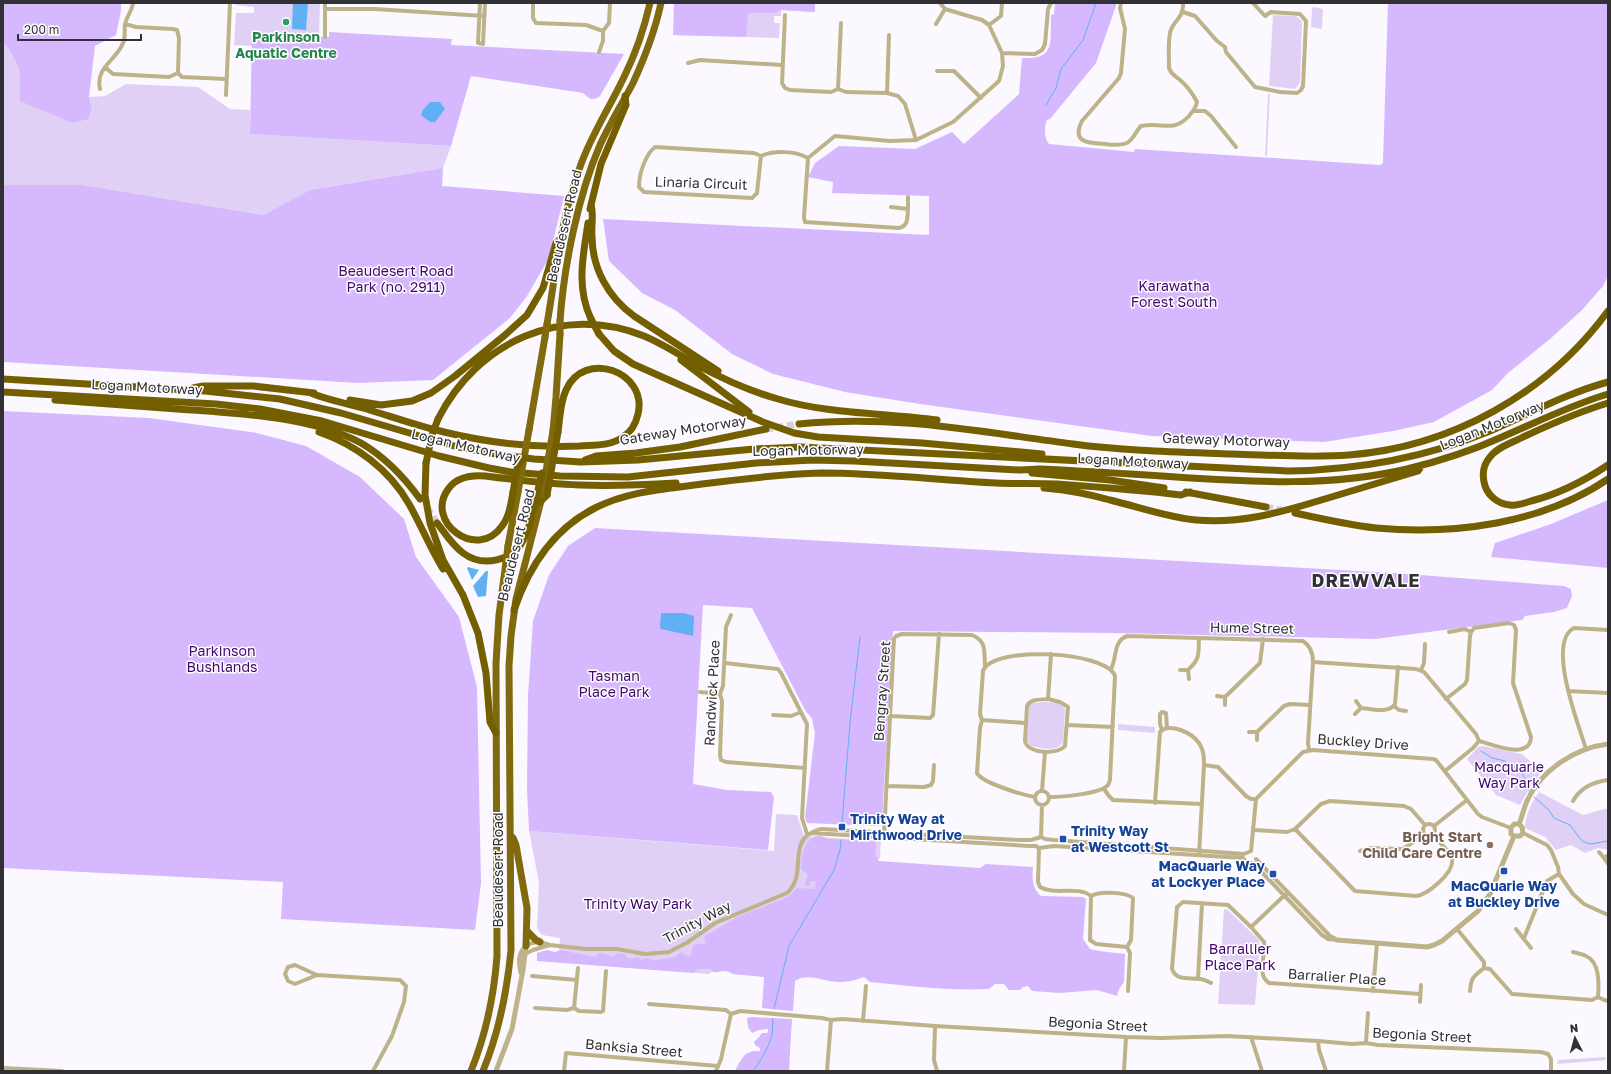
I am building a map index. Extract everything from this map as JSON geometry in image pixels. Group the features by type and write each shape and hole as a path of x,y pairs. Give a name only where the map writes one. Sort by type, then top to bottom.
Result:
{"highway":[{"name":"Beaudesert Road","path":"471,1071 487,1021 495,976 497,944 496,733 498,637 518,464 524,458 569,203 580,167 594,134 634,57 650,3"},
{"name":"Beaudesert Road","path":"494,1044 504,1004 511,945 509,666 514,610 542,496 542,473 548,466 556,431 556,397 560,321 565,272 584,188 600,145 645,54 654,30 661,3"},
{"path":"625,96 626,105 601,164 591,205 581,272 584,301 591,319 599,334 614,351 633,364 765,426 794,433 818,437 916,443 1065,456 1081,462"},
{"path":"591,205 593,212 592,245 595,262 604,283 620,304 634,316 677,345 716,370 744,384 750,390"},
{"path":"183,390 203,386 266,387 318,393 367,404 382,405 412,401 431,393 510,331 527,314 543,288 556,243 562,237"},
{"name":"Gateway Motorway","path":"799,424 848,420 873,420 921,423 963,428 1094,447 1151,451 1322,456 1354,455 1393,449 1435,438 1478,420 1503,407 1561,364 1590,334 1608,311"},
{"path":"496,733 490,722 486,673 478,633 469,609 443,560 430,522 425,495 426,463 432,435 438,419 456,389 479,364 509,343 539,331 576,325 608,326 638,334 670,349 714,374 750,390 797,404 942,421 955,423 963,428"},
{"path":"670,349 675,356 703,376 736,403 760,418 765,426"},
{"path":"311,393 438,430 464,436 501,443 564,446 612,442 630,431 637,418 639,406 637,394 632,384 628,379 617,372 604,368 590,369 570,382 566,389 562,403 556,431 542,496 524,539 513,552 498,560 480,560 467,556 456,547 437,523"},
{"name":"Logan Motorway","path":"3,379 232,393 280,399 341,413 423,438 462,448 501,455 581,462 638,460 754,449 800,447 1288,471 1335,469 1368,465 1417,455 1461,442 1490,431 1569,395 1608,382"},
{"name":"Logan Motorway","path":"3,392 216,404 267,410 328,422 418,450 461,461 512,472 538,474 628,477 756,463 812,460 1020,470 1040,469 1242,481 1295,482 1363,477 1422,465 1483,445 1565,409 1608,394"},
{"path":"40,394 55,400 229,412 294,422 338,433 369,448 394,468 420,499"},
{"path":"1608,403 1559,421 1495,452 1487,461 1484,468 1484,481 1489,493 1497,501 1515,506 1544,498 1566,489 1608,465"},
{"path":"294,422 299,426 326,434 351,446 380,467 404,495 439,562 447,575 457,584"},
{"name":"Gateway Motorway","path":"581,462 596,456 664,450 765,426"},
{"path":"999,483 1078,493 1179,518 1227,521 1258,518 1418,471 1422,465"},
{"path":"1020,470 1034,474 1110,480 1190,492 1266,507"},
{"path":"514,610 524,581 540,555 558,534 581,516 598,506 625,496 649,491 757,477 823,473 999,483 1056,484 1181,494 1190,492"},
{"path":"515,492 504,522 498,530 489,537 475,540 461,537 453,531 445,520 443,503 448,490 459,480 468,476 578,485 682,483 690,486"},
{"path":"1295,513 1375,528 1418,530 1463,527 1503,521 1545,510 1578,497 1608,479"},
{"path":"511,834 516,845 525,896 527,931 526,950"},
{"path":"527,931 540,942"},
{"path":"483,1071 494,1044"},
{"path":"488,1071 494,1044"}],"street":[{"path":"100,89 98,81 100,74 124,42 125,24 132,10 133,3"},
{"path":"226,95 230,3"},
{"path":"325,3 325,37"},
{"path":"480,3 478,43 483,44 485,3"},
{"path":"534,3 533,18 536,23 586,25 602,31"},
{"path":"599,52 603,41 602,31 609,22 610,3"},
{"path":"908,197 907,223 899,228 805,222 804,217 808,158 835,136 890,141 916,140 953,122 999,81 1003,66 1002,53 989,26 982,20 945,9 940,3"},
{"path":"989,26 1002,16 1002,3"},
{"path":"1002,53 1035,54 1042,50 1045,44 1048,9 1050,3"},
{"path":"1121,3 1120,8 1125,29 1122,73 1082,121 1078,128 1081,140 1089,143 1118,145 1126,144 1131,140 1141,126 1148,124 1176,126 1182,123 1194,111 1197,102 1194,96 1170,73 1168,68 1170,33 1183,12 1183,3"},
{"path":"1183,12 1195,16 1216,41 1225,47 1226,52 1255,87 1280,92 1296,93 1301,90 1303,86 1306,21 1300,14 1272,12 1265,16 1253,3"},
{"path":"325,9 375,9 484,16"},
{"path":"936,24 945,9"},
{"path":"784,15 782,83 785,88 790,90 831,92 838,89 846,92 887,93 898,96 905,104 916,140"},
{"path":"838,89 841,23"},
{"path":"125,24 136,27 177,30 179,38 178,73 182,77 226,79"},
{"path":"887,93 889,35"},
{"path":"688,63 700,60 782,65"},
{"path":"105,68 113,74 168,77 178,73"},
{"path":"937,71 954,71 981,98"},
{"path":"1194,111 1205,111 1212,116 1236,147"},
{"name":"Linaria Circuit","path":"761,156 757,193 752,198 644,192 639,187 639,178 650,151 655,147 754,153 761,156 768,153 800,154 808,158"},
{"path":"891,207 908,208"},
{"name":"Randwick Place","path":"731,615 726,627 723,686 720,694 722,701 721,760 726,762 805,768"},
{"path":"1446,700 1465,684 1467,680 1471,632 1477,627 1509,623 1514,625 1516,630 1513,683 1531,737 1529,746 1522,750 1517,750 1479,741"},
{"path":"1586,749 1568,692 1564,673 1566,636 1569,631 1574,628 1608,630"},
{"path":"1449,632 1465,629 1471,632"},
{"name":"Bengray Street","path":"884,835 894,639 896,636 902,634 972,635 978,637 984,646 985,666"},
{"path":"891,716 930,718 933,715 939,634"},
{"name":"Hume Street","path":"1111,669 1116,660 1117,645 1127,636 1303,640 1312,651 1313,662 1308,743 1309,750"},
{"path":"1180,670 1188,670 1197,662 1199,638"},
{"path":"1225,705 1225,697 1260,663 1263,639"},
{"path":"1421,670 1424,663 1425,644"},
{"path":"1048,699 1051,654"},
{"path":"1042,804 1037,802 1035,797 1001,786 979,776 977,768 982,720 980,714 983,671 989,662 1020,655 1051,654 1085,659 1111,669 1115,676 1109,785 1104,788 1076,795 1049,797"},
{"path":"1313,662 1421,670 1476,734 1479,741"},
{"path":"725,663 778,669 782,672 807,724 802,818 807,834 815,833 1020,840 1043,838 1199,853"},
{"path":"1394,706 1398,668"},
{"path":"1188,670 1189,679"},
{"path":"700,692 720,694"},
{"path":"1568,692 1608,693"},
{"path":"1217,696 1225,697"},
{"path":"1048,699 1060,702 1068,707 1065,746 1058,751 1045,752 1029,748 1026,746 1025,723 1028,703 1048,699"},
{"path":"1356,701 1361,708"},
{"path":"1249,732 1256,732 1284,706 1290,704 1310,705"},
{"path":"1355,714 1361,708 1386,710 1394,706"},
{"path":"1394,706 1399,710 1406,711"},
{"path":"773,715 795,716 801,712"},
{"path":"1162,730 1160,724 1160,714 1162,712 1166,713 1167,715 1167,728"},
{"path":"982,720 1025,723"},
{"path":"1067,724 1112,727"},
{"path":"1155,803 1159,736 1162,730 1167,728 1188,733 1200,744 1203,753 1204,765 1199,853"},
{"path":"1256,732 1257,740"},
{"path":"1445,772 1475,747 1479,741"},
{"path":"1519,824 1527,801 1538,784 1564,760 1586,749 1608,744"},
{"name":"Buckley Drive","path":"1256,799 1303,752 1309,750 1430,757 1436,760 1478,814 1510,828"},
{"path":"1042,791 1045,752"},
{"path":"887,786 924,787 931,785 933,781 934,765"},
{"path":"884,835 1039,847 1054,846 1244,856 1251,851 1256,799 1251,799 1246,796 1218,767 1204,765"},
{"path":"1573,801 1582,789 1601,781 1608,780"},
{"path":"1104,788 1113,800 1202,804"},
{"path":"1035,797 1037,793 1042,791"},
{"path":"1042,791 1049,797"},
{"path":"1042,804 1048,801 1049,797"},
{"path":"1434,826 1467,800"},
{"path":"1253,830 1287,832 1295,829 1322,804 1330,802 1404,806 1411,810 1425,825"},
{"path":"1039,847 1046,843 1043,838 1042,804"},
{"path":"1425,825 1431,824 1434,826"},
{"path":"1514,836 1511,834 1510,828 1514,824 1519,824"},
{"path":"1519,824 1522,827 1523,833"},
{"path":"1424,834 1423,828 1425,825"},
{"path":"1433,835 1436,830 1434,826"},
{"path":"1295,829 1355,891 1416,896 1424,894 1446,876 1452,864 1451,858 1433,835"},
{"path":"1514,836 1518,836 1523,833"},
{"path":"1523,833 1547,845 1551,850 1558,867 1559,874 1578,899 1584,904 1608,915"},
{"name":"Trinity Way","path":"540,942 550,945 586,949 617,950 645,954 669,952 715,923 747,908 780,896 792,888 797,876 800,847 807,834"},
{"path":"1424,834 1430,836 1433,835"},
{"path":"1360,851 1371,848 1404,849 1424,834"},
{"path":"1252,862 1322,936 1328,939 1427,947 1442,941 1478,911 1490,894 1514,836"},
{"path":"1036,839 1034,842 1039,847 1038,882 1040,887 1045,890 1083,892 1091,896"},
{"path":"1251,851 1255,854 1256,859 1330,936 1337,940"},
{"path":"1599,852 1608,864"},
{"path":"1604,858 1608,855"},
{"path":"1244,856 1247,863 1256,859"},
{"path":"1524,938 1547,881 1559,874"},
{"path":"1251,927 1288,892"},
{"path":"1091,896 1095,893 1129,894 1133,898 1131,940 1127,947"},
{"path":"1091,896 1090,940 1096,944 1127,947"},
{"name":"Barralier Place","path":"1198,979 1180,978 1172,969 1176,907 1183,902 1228,905 1264,942 1262,975 1264,980 1269,983 1420,994"},
{"path":"1202,903 1198,979 1211,983"},
{"path":"1457,929 1484,962 1484,968 1471,981 1470,991"},
{"path":"1516,929 1531,948"},
{"path":"496,1071 511,1036 522,975 519,959 521,953 532,943 540,942"},
{"path":"1373,991 1377,943"},
{"name":"Trinity Way","path":"526,950 533,950 550,945"},
{"path":"1127,947 1130,953 1128,991"},
{"path":"1573,952 1586,956 1591,960 1599,979 1598,997"},
{"path":"317,975 294,984 288,981 285,974 288,967 295,965 317,975 400,980 406,986 404,1002 392,1036 373,1071"},
{"path":"574,1008 578,968"},
{"path":"1484,968 1490,969 1509,992 1516,995 1592,1000 1598,997"},
{"path":"535,1008 567,1010 574,1008 579,1011 603,1011 606,971"},
{"path":"532,976 577,980"},
{"path":"1420,1002 1421,985"},
{"path":"863,1021 866,986"},
{"path":"1598,997 1608,1001"},
{"name":"Begonia Street","path":"649,1004 726,1010 731,1014 740,1011 831,1020 1126,1037 1161,1038 1227,1036 1352,1044 1366,1043 1378,1045 1541,1052 1548,1054 1551,1059 1551,1071"},
{"path":"1366,1043 1368,1013"},
{"path":"716,1071 731,1014"},
{"path":"827,1071 831,1020"},
{"path":"935,1026 934,1060 937,1071"},
{"path":"1124,1071 1126,1037"},
{"path":"1251,1037 1262,1071"},
{"path":"1318,1041 1326,1071"},
{"name":"Banksia Street","path":"564,1071 566,1053 718,1066"},
{"path":"3,1068 62,1071"},
{"path":"5,1071 12,1068"}],"green space":[{"path":"3,3 121,3 121,11 116,35 95,46 89,97 92,109 88,119 73,123 20,101 20,74 16,62 3,43"},
{"name":"Parkinson Aquatic Centre","path":"236,3 320,3 319,37 253,34 252,46 234,45 236,13 254,13 254,7 236,5"},
{"path":"674,3 815,3 815,12 781,10 774,13 748,13 746,37 673,35"},
{"path":"687,3 815,3 815,12 781,10 781,16 774,16 774,23 780,23 779,38 673,35"},
{"name":"Karawatha Forest South","path":"1055,3 1117,3 1096,63 1050,119 1047,120 1045,132 1046,139 1049,144 1134,152 1135,149 1379,165 1383,162 1388,3 1608,3 1608,276 1603,286 1582,310 1550,339 1508,373 1492,390 1434,422 1393,431 1324,442 1152,436 920,404 845,392 773,374 732,354 675,310 642,293 609,261 603,219 929,235 929,196 832,193 833,182 808,177 815,163 839,146 915,149 952,132 964,144 1019,94 1022,58 1041,56 1049,47 1051,15 1054,14"},
{"path":"1312,8 1323,9 1321,29 1311,27"},
{"path":"1273,15 1296,16 1302,21 1300,83 1295,89 1269,86"},
{"path":"329,32 452,39 451,45 624,54 600,96 595,99 589,98 583,93 471,76 451,146 250,134 252,34 329,37"},
{"path":"3,43 16,62 20,74 20,101 92,109 89,97 105,96 126,84 198,87 230,109 250,110 250,134 451,146 443,168 310,190 263,215 83,185 3,185"},
{"path":"1268,94 1270,94 1267,156 1265,156"},
{"name":"Beaudesert Road Park (no. 2911)","path":"443,168 442,186 564,196 549,258 527,296 510,318 433,380 358,383 3,362 3,185 83,185 263,215 310,190"},
{"name":"Parkinson Bushlands","path":"3,411 149,418 257,433 306,446 360,477 404,519 416,557 459,617 477,687 481,883 475,930 281,919 283,882 3,868"},
{"path":"1608,500 1608,568 1491,557 1495,543 1551,524"},
{"name":"Tasman Place Park","path":"595,528 1393,573 1564,586 1571,589 1572,596 1567,608 1554,612 1525,616 1522,620 1375,639 1113,633 893,631 882,821 879,826 807,823 805,817 815,733 812,719 805,710 752,608 703,605 693,784 727,790 771,792 774,797 768,850 529,831 527,789 528,695 533,621 549,575 568,546"},
{"path":"1033,703 1059,703 1065,709 1063,742 1057,748 1053,749 1044,749 1031,746 1027,741 1029,706"},
{"path":"1118,724 1155,727 1155,733 1118,730"},
{"name":"Macquarie Way Park","path":"1483,746 1522,754 1542,772 1533,782 1520,805 1496,795 1467,759 1478,747"},
{"path":"1539,792 1583,815 1608,808 1608,850 1598,848 1585,853 1571,845 1556,850 1545,837 1525,828 1529,809"},
{"name":"Trinity Way Park","path":"776,814 797,815 804,836 881,841 880,858 709,974 558,962 560,938 542,935 537,928 539,883 529,831 774,851"},
{"path":"816,836 822,836 827,839 876,841 875,855 879,861 980,868 986,864 1033,867 1033,883 1041,896 1083,897 1086,899 1083,939 1090,949 1125,954 1124,982 1119,989 1117,996 1097,990 1060,993 1032,991 1028,986 1023,987 1020,990 1009,990 1004,984 995,984 989,989 929,988 870,982 864,977 852,981 833,982 806,977 795,981 793,1011 762,1008 764,977 732,974 728,971 713,972 710,969 700,969 693,973 537,961 537,953 547,950 555,952 560,950 596,957 597,954 602,953 613,957 618,953 625,954 626,957 631,959 638,957 641,960 648,958 653,961 675,957 681,952 688,956 691,955 693,946 697,944 705,944 705,936 737,917 788,897 797,888 815,889 816,881 810,881 810,886 806,885 805,883 808,874 801,869 802,854 805,846"},
{"name":"Barrallier Place Park","path":"1224,909 1228,910 1258,939 1260,944 1255,1005 1218,1004"},
{"path":"747,1018 792,1019 789,1071 735,1071 747,1053 760,1051 760,1048 755,1045 754,1042 762,1033 767,1033 768,1031 768,1029 759,1030 752,1033 748,1027"},
{"path":"1605,1057 1606,1060 1557,1064 1558,1060"}],"water":[{"path":"293,3 308,3 306,30 292,29"},
{"path":"430,102 440,102 445,109 435,122 430,122 421,115 423,110"},
{"path":"467,568 479,570 472,580"},
{"path":"486,571 488,571 486,596 478,597 473,586"},
{"path":"661,613 683,613 694,616 693,636 661,629"}],"waterway":[{"path":"1046,105 1056,88 1061,69 1083,40 1096,3"},
{"path":"842,823 850,723 860,637"},
{"path":"1481,751 1492,758 1505,761 1519,770 1529,791"},
{"path":"1534,797 1548,809 1554,818 1570,825 1582,841 1590,844 1608,841"},
{"path":"774,1009 789,946 834,870 840,850 841,840"},
{"path":"752,1071 761,1060 769,1044 772,1035 773,1019"}],"tunnel":[{"path":"766,429 799,424"},
{"path":"1266,507 1285,511"},
{"path":"427,508 437,523"}],"place":[{"name":"Parkinson Aquatic Centre","path":"286,22"},
{"name":"Trinity Way at Mirthwood Drive","path":"842,827"},
{"name":"Trinity Way at Westcott St","path":"1063,839"},
{"name":"Bright Start Child Care Centre","path":"1490,845"},
{"name":"MacQuarie Way at Buckley Drive","path":"1504,871"},
{"name":"MacQuarie Way at Lockyer Place","path":"1273,874"}],"district":[{"name":"DREWVALE","path":"1366,581"}]}
